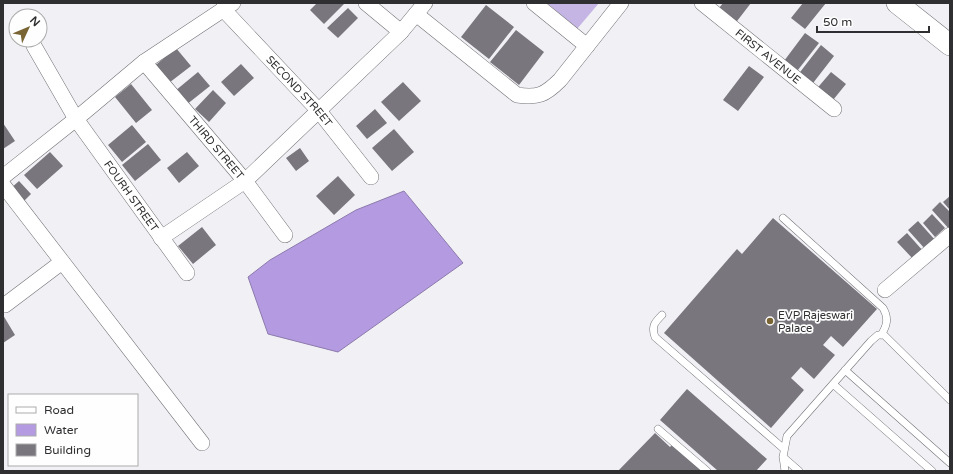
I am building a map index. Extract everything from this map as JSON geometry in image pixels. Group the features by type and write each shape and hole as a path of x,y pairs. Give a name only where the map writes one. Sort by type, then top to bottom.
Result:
{"main road":[{"path":"897,3 950,44"}],"street":[{"path":"366,3 401,32"},
{"path":"534,3 587,46"},
{"path":"161,238 245,181 401,32 421,8 517,95 534,97 548,91 560,80 621,3"},
{"name":"FIRST AVENUE","path":"702,3 834,109"},
{"path":"3,177 144,62 228,6"},
{"name":"SECOND STREET","path":"228,6 318,111 371,177"},
{"name":"FOURH STREET","path":"35,48 76,119 187,273"},
{"name":"THIRD STREET","path":"144,62 245,181 285,235"},
{"path":"3,185 202,444"},
{"path":"885,290 950,235"},
{"path":"5,305 62,262"}],"lane":[{"path":"783,218 883,308 887,317 886,327 881,335"},
{"path":"662,314 653,324 652,330 656,337 783,453 799,471"},
{"path":"785,471 783,453 787,436 871,340 878,335 884,335 950,400"},
{"path":"845,370 950,463"},
{"path":"834,384 932,471"},
{"path":"658,429 707,471"}],"shaded area":[{"path":"547,3 599,3 577,29"}],"water":[{"path":"404,191 463,263 338,352 268,334 248,277 270,260 356,210"}],"building":[{"path":"317,3 344,4 324,24 310,10"},
{"path":"723,3 751,3 734,25 716,12"},
{"path":"803,3 826,3 805,29 791,18"},
{"path":"486,5 514,27 489,59 461,37"},
{"path":"348,8 358,18 338,38 327,28"},
{"path":"516,30 544,52 519,85 490,62"},
{"path":"805,33 819,43 794,75 781,65"},
{"path":"821,45 834,56 810,87 797,76"},
{"path":"176,48 191,66 165,86 151,69"},
{"path":"241,64 254,78 234,96 221,82"},
{"path":"749,66 764,77 738,111 723,100"},
{"path":"198,72 210,86 186,105 175,91"},
{"path":"831,72 846,84 829,105 814,92"},
{"path":"403,82 421,101 399,121 381,102"},
{"path":"131,84 152,110 136,123 115,97"},
{"path":"213,90 226,103 209,122 195,109"},
{"path":"375,109 387,123 367,139 356,126"},
{"path":"3,123 15,141 3,149"},
{"path":"132,125 146,142 122,162 108,145"},
{"path":"394,129 414,152 392,171 372,148"},
{"path":"148,144 161,160 135,181 122,165"},
{"path":"300,148 309,161 296,171 286,158"},
{"path":"50,152 63,166 37,189 24,175"},
{"path":"187,152 199,166 179,183 167,168"},
{"path":"338,176 355,195 334,215 316,196"},
{"path":"19,181 31,194 23,202 10,189"},
{"path":"950,196 950,210 943,202"},
{"path":"940,202 950,212 950,230 932,210"},
{"path":"932,214 945,228 935,237 923,223"},
{"name":"EVP Rajeswari Palace","path":"773,218 877,309 843,347 831,336 823,345 835,355 814,379 801,367 791,378 804,390 771,428 664,333 737,249 742,254"},
{"path":"918,221 936,241 926,250 908,230"},
{"path":"202,227 216,245 193,264 178,246"},
{"path":"907,233 924,252 914,260 897,242"},
{"path":"3,315 15,335 3,343"},
{"path":"687,389 767,459 756,471 718,471 660,420"},
{"path":"655,433 670,447 672,445 703,471 618,471"}],"place":[{"name":"EVP Rajeswari Palace","path":"770,321"}]}
